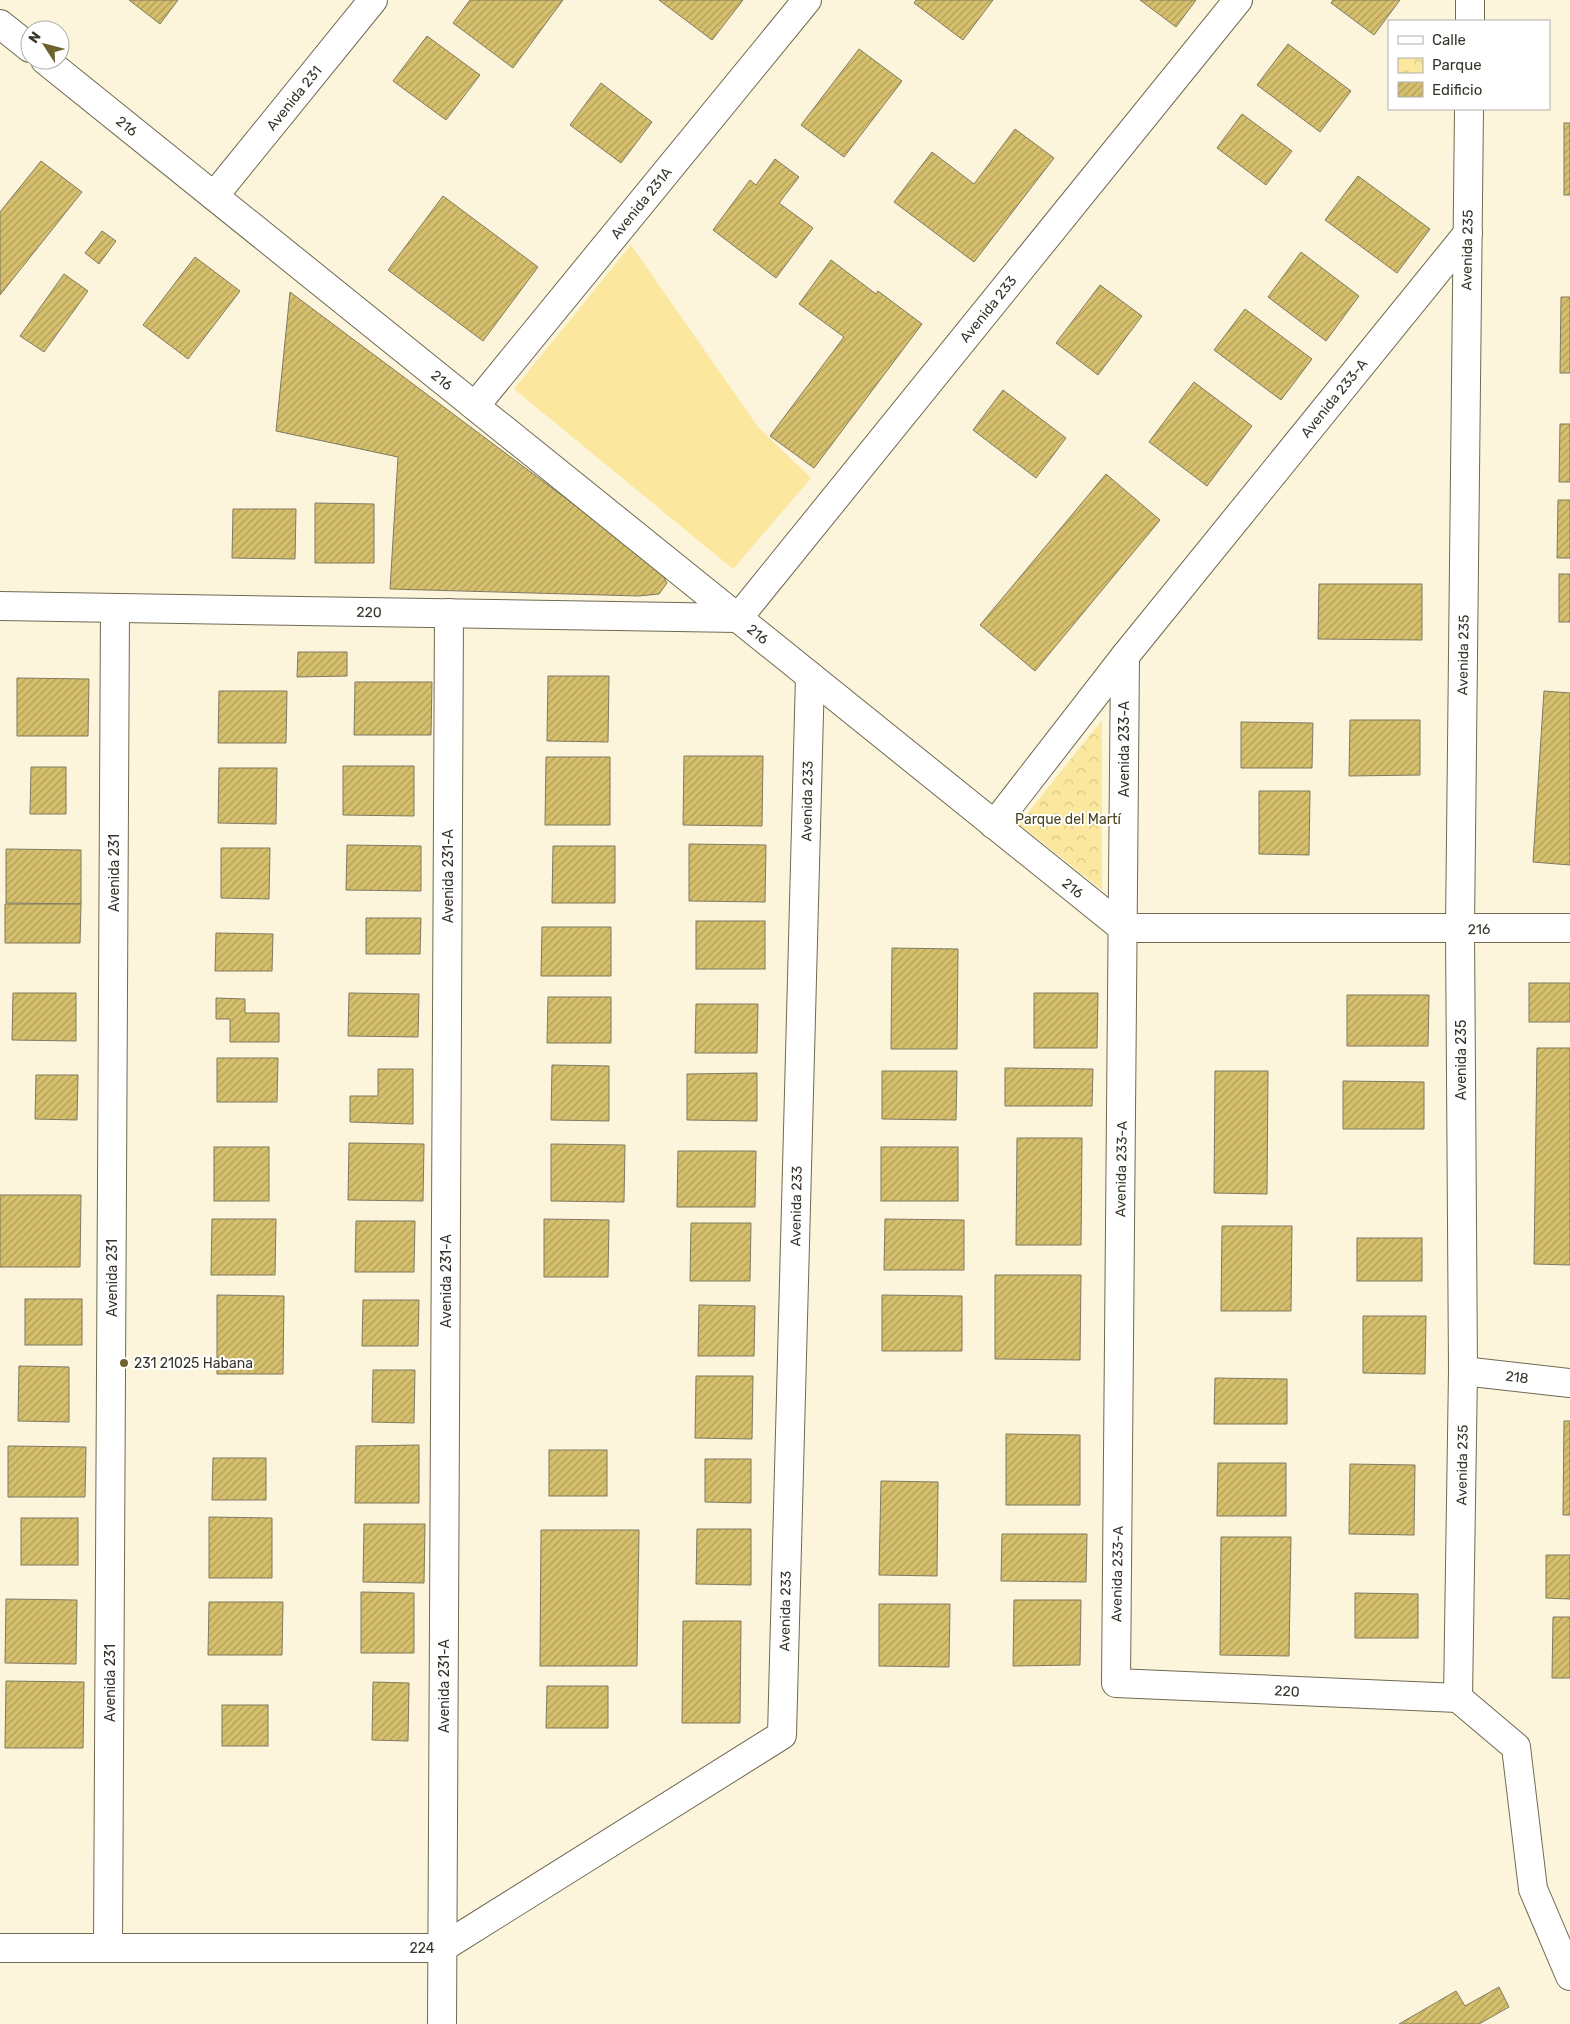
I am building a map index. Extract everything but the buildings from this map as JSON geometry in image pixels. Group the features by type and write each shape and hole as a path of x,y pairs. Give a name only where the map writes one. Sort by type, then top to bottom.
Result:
{"street":[{"name":"Avenida 231","path":"214,196 373,0"},
{"name":"Avenida 231A","path":"475,406 807,0"},
{"name":"Avenida 233","path":"738,618 1238,0"},
{"path":"1470,0 1470,20"},
{"path":"0,24 20,40"},
{"name":"216","path":"57,70 1123,928 1570,928"},
{"name":"Avenida 235","path":"1458,1698 1463,1371 1460,929 1469,110"},
{"name":"Avenida 233-A","path":"994,825 1125,656 1468,232"},
{"name":"220","path":"0,606 738,618"},
{"name":"Avenida 231","path":"108,1947 115,608"},
{"name":"Avenida 231-A","path":"442,2024 449,613"},
{"name":"Avenida 233-A","path":"1116,1683 1125,656"},
{"name":"Avenida 233","path":"782,1735 810,676"},
{"name":"218","path":"1463,1371 1570,1383"},
{"name":"220","path":"1116,1683 1458,1698"},
{"path":"1458,1698 1516,1747 1533,1889 1570,1976"},
{"name":"224","path":"0,1948 442,1948 782,1735"}],"green space":[{"path":"631,245 758,427 811,478 733,569 514,389"},
{"name":"Parque del Martí","path":"1102,720 1102,890 1019,824"}],"place":[{"name":"231 21025 Habana","path":"124,1363"}]}
